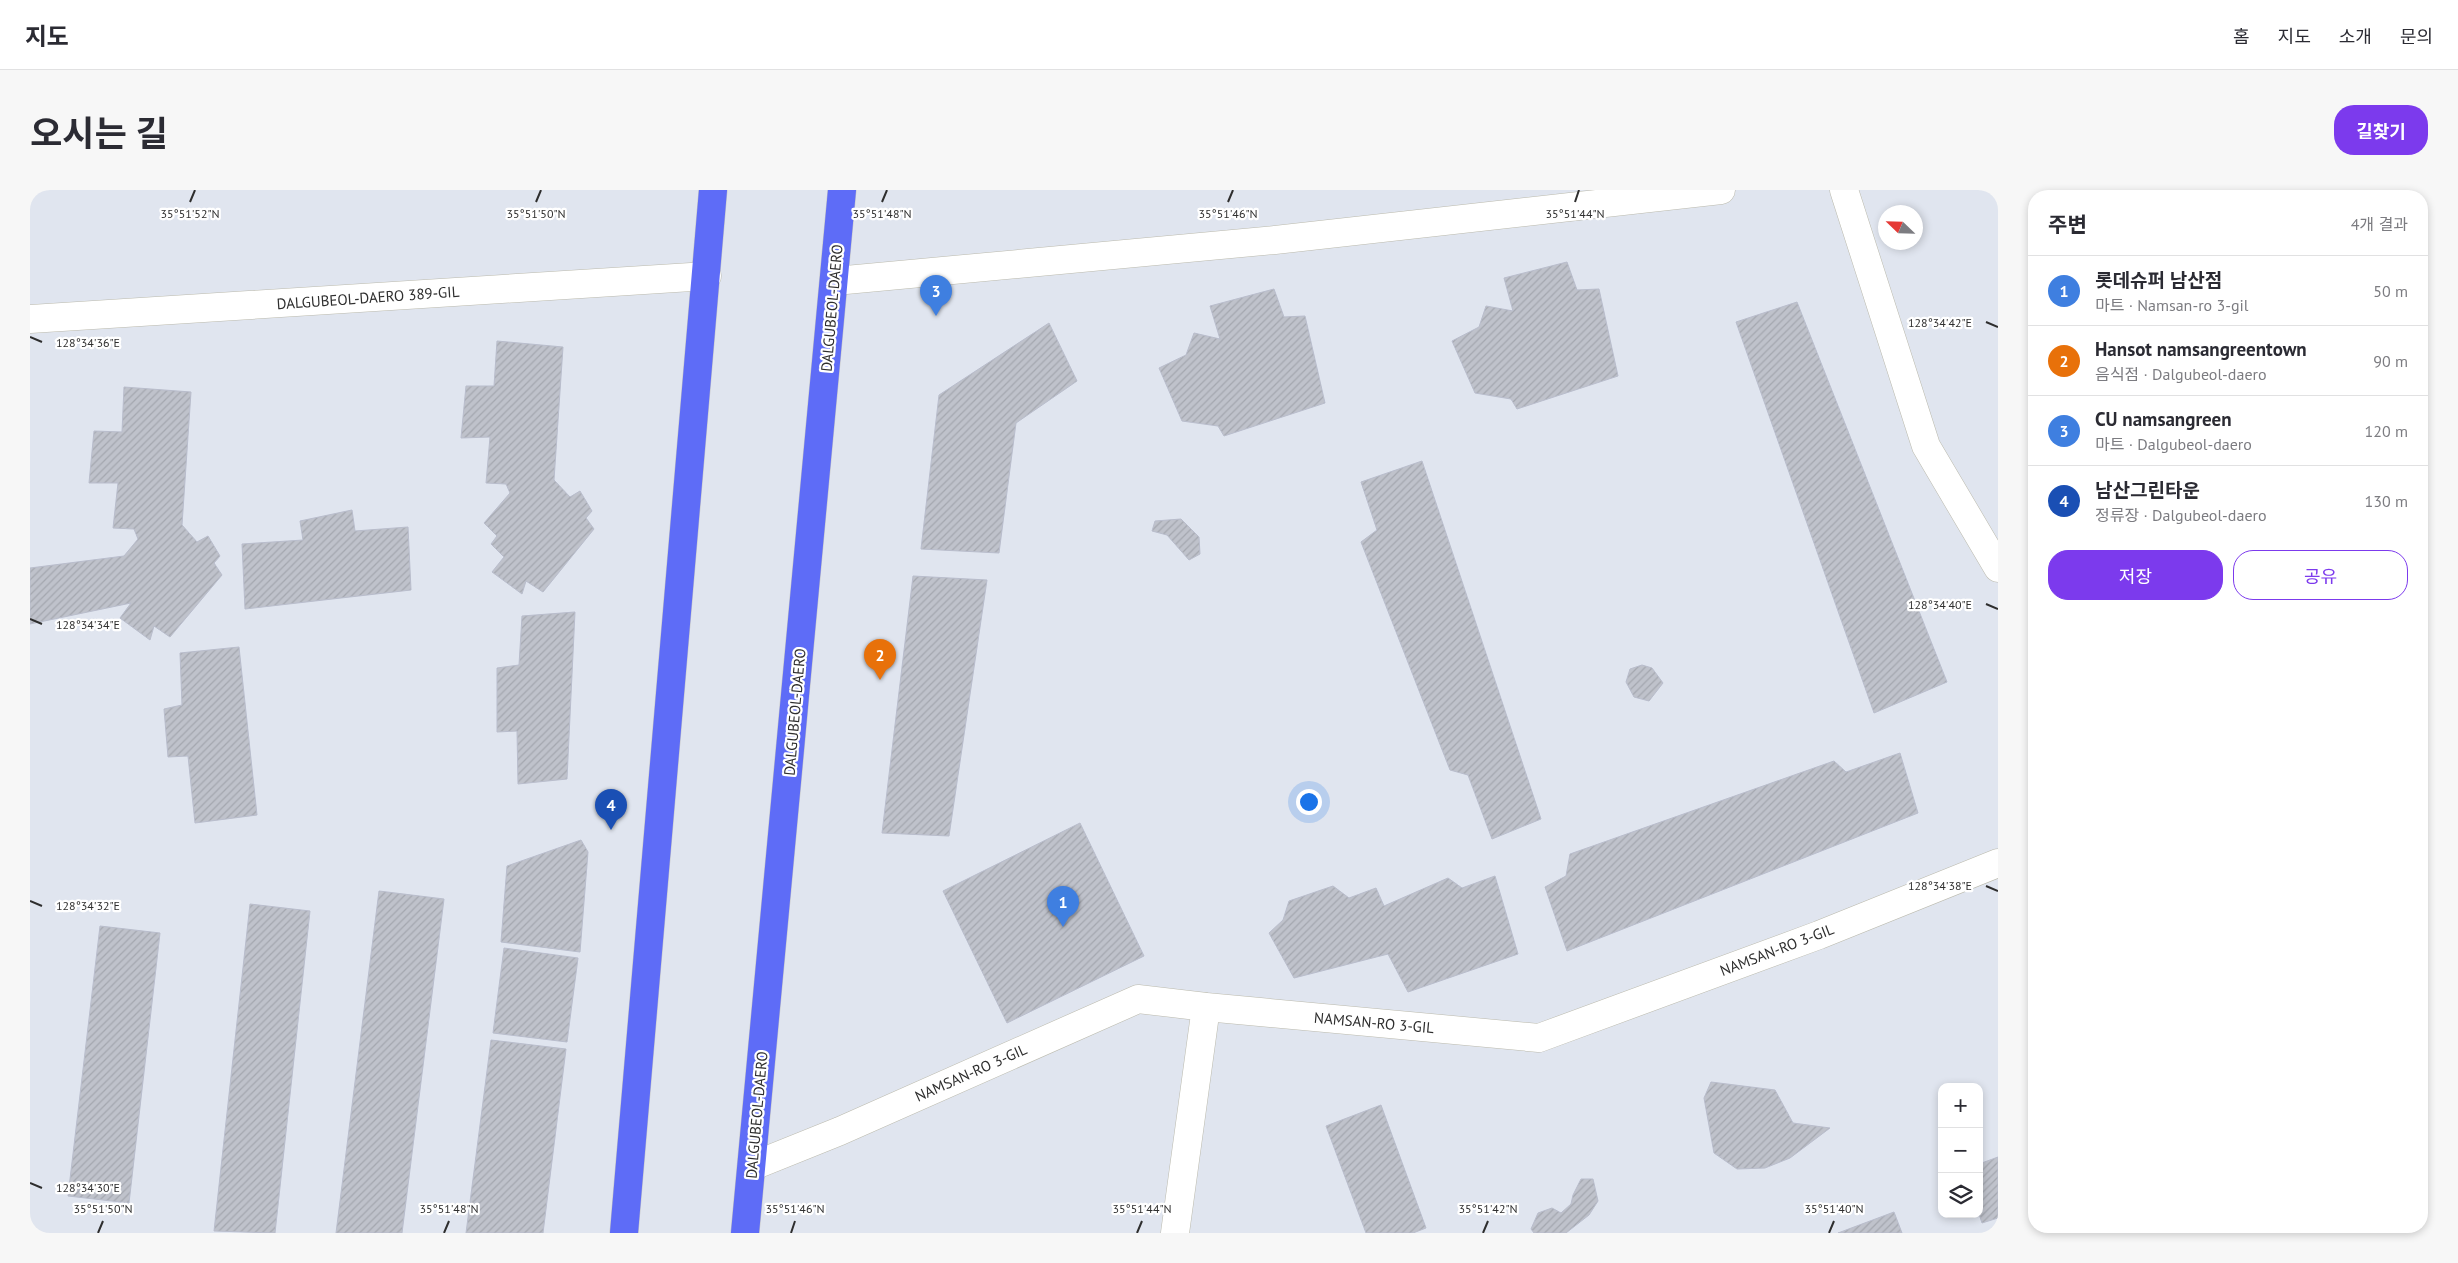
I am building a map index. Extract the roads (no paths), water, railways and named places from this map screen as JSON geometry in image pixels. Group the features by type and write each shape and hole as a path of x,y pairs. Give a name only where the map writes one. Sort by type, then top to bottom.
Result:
{"main road":[{"path":"624,1233 713,190"},
{"name":"DALGUBEOL-DAERO","path":"745,1233 753,1166 842,190"}],"street":[{"path":"835,281 1275,240 1722,190"},
{"path":"1844,190 1926,446 1998,568"},
{"name":"DALGUBEOL-DAERO 389-GIL","path":"30,319 706,276"},
{"name":"NAMSAN-RO 3-GIL","path":"753,1166 849,1128 1138,999 1539,1038 1819,935 1998,863"},
{"path":"1175,1233 1206,1007"}],"place":[{"name":"CU namsangreen","path":"936,316"},
{"name":"Hansot namsangreentown","path":"880,680"},
{"name":"남산그린타운","path":"611,830"},
{"name":"롯데슈퍼 남산점","path":"1063,927"}]}
